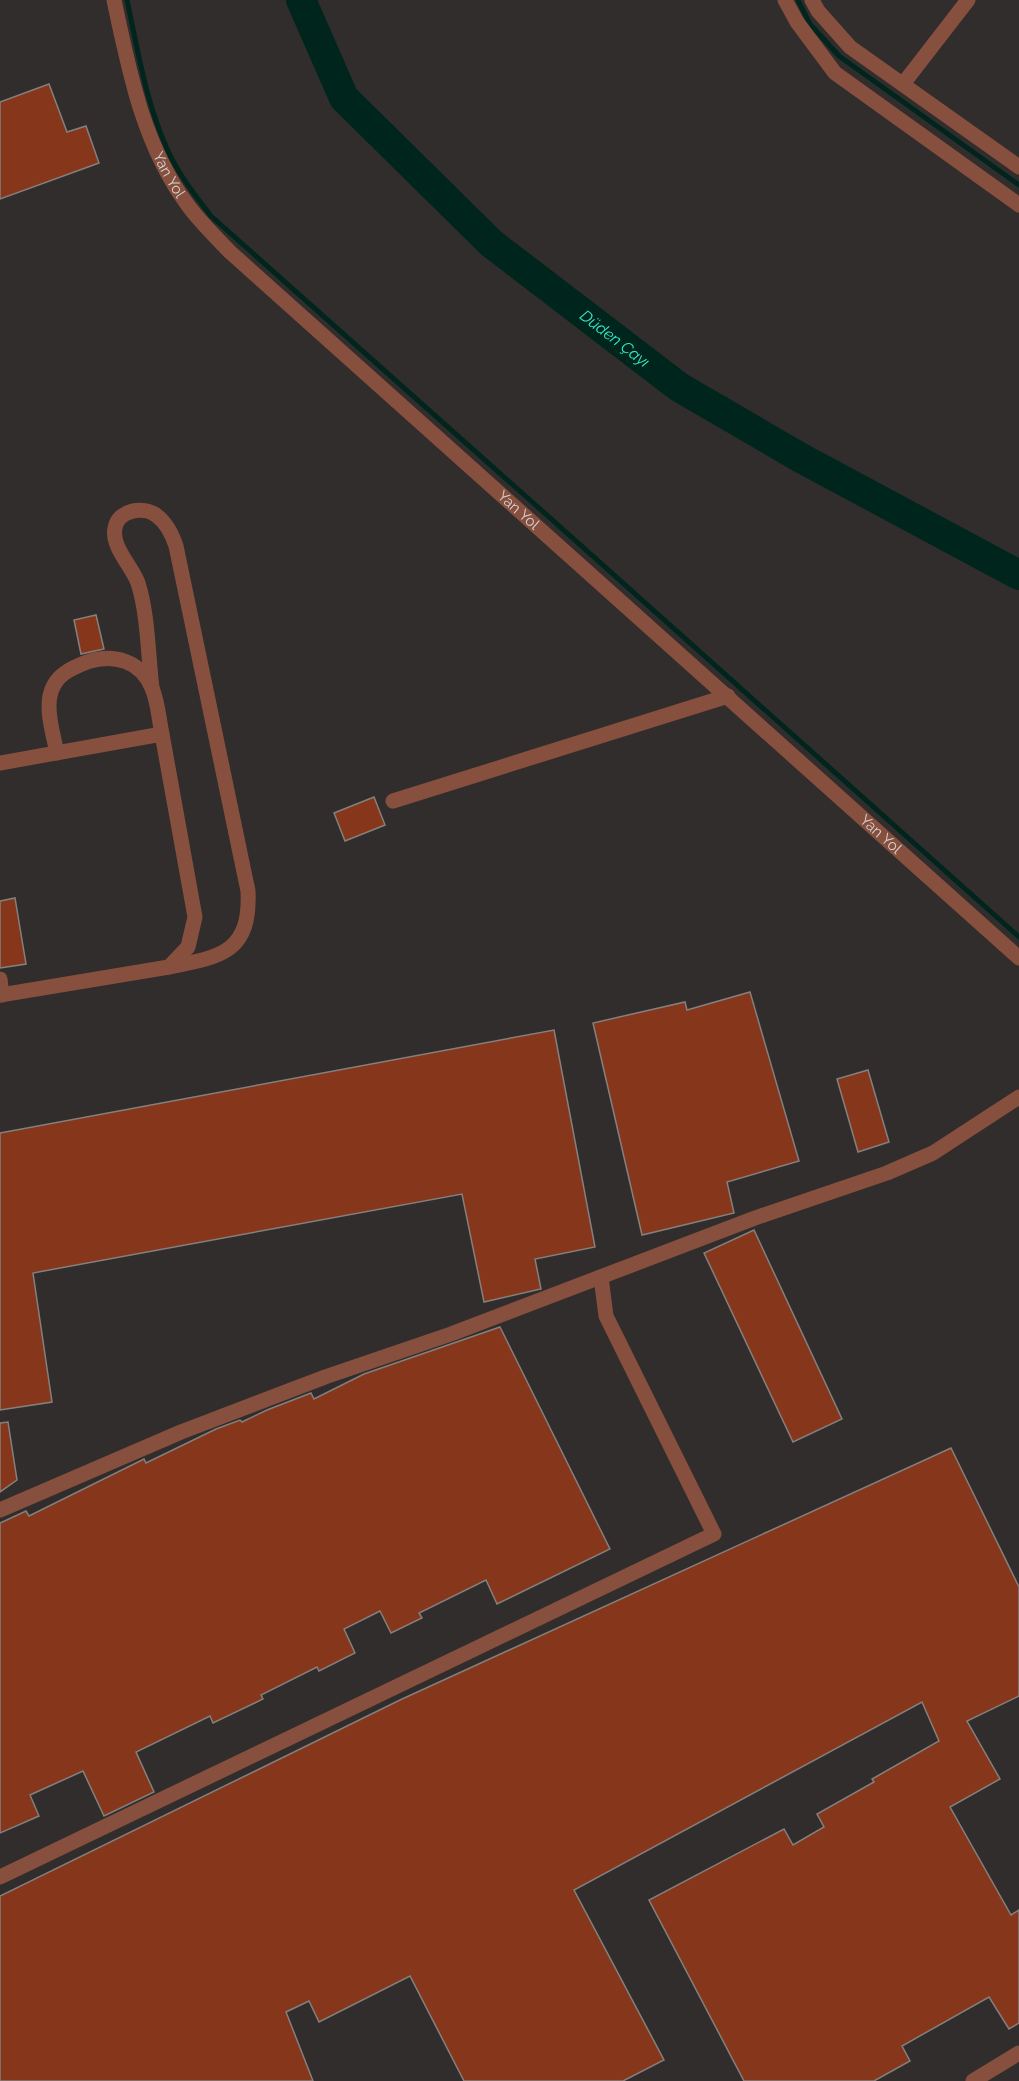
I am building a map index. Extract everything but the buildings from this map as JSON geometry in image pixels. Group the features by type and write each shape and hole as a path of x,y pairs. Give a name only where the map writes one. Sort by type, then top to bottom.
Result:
{"street":[{"name":"Yan Yol","path":"114,0 130,78 147,132 161,161 186,202 230,252 1019,958"},
{"path":"785,0 835,73 1019,205"},
{"path":"903,84 968,0"},
{"path":"798,22 815,8 850,47 1019,167"},
{"path":"1,990 169,967 216,956 234,945 242,933 249,912 248,891 176,546 171,533 157,516 147,511 137,510 126,513 118,519 115,538 118,548 132,570 141,596 152,688 195,917 188,947 169,967"},
{"path":"57,753 49,706 53,685 69,669 96,659 121,658 140,669 152,688"},
{"path":"393,801 728,696"},
{"path":"0,763 162,734"},
{"path":"0,1510 181,1432 325,1377 451,1334 755,1218 897,1169 933,1154 1019,1097"},
{"path":"0,1877 714,1534 606,1316 601,1277"},
{"path":"973,2081 1019,2053"}],"waterway":[{"path":"127,0 143,77 160,133 177,168 211,216 1019,937"},
{"name":"Düden Çayı","path":"301,0 344,98 491,243 679,387 801,458 1019,575"},
{"path":"798,0 810,24 839,56 1019,185"}]}
